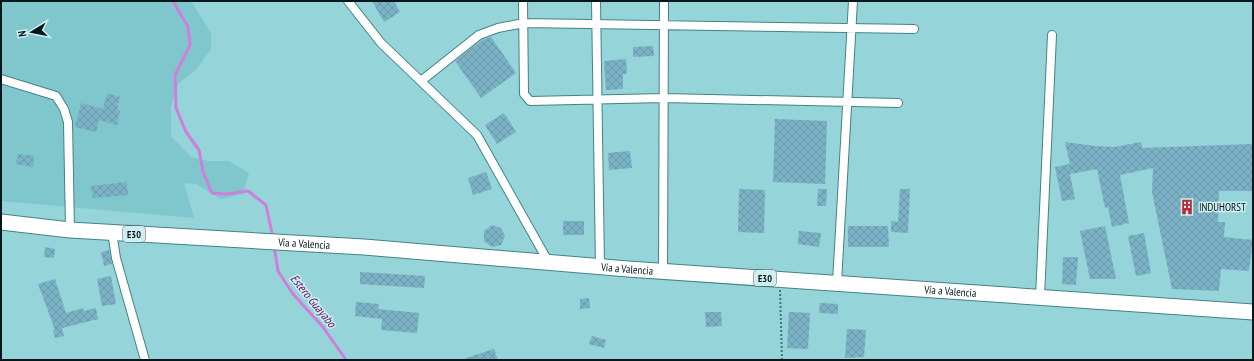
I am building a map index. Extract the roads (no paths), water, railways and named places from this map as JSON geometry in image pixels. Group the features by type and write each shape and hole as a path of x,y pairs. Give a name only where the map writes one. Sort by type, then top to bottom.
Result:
{"highway":[{"name":"Vía a Valencia","path":"1,222 70,230 273,243 364,247 663,272 1253,312"}],"street":[{"path":"348,1 381,43 477,135 549,263"},
{"path":"523,1 524,94 527,100 664,98 898,103"},
{"path":"596,1 600,267"},
{"path":"663,272 664,1"},
{"path":"837,283 853,1"},
{"path":"421,81 479,35 498,28 524,24 596,23 914,29"},
{"path":"1040,297 1052,35"},
{"path":"1,80 56,96 64,109 68,122 70,230"},
{"path":"112,232 116,258 145,360"}],"waterway":[{"name":"Estero Guayabo","path":"173,1 188,27 190,45 175,75 176,108 186,132 199,150 203,172 212,193 227,194 248,191 266,205 273,238"},
{"name":"Estero Guayabo","path":"274,245 278,271 293,294 323,327 346,360"}],"place":[{"name":"INDUHORST","path":"1187,207"}]}
